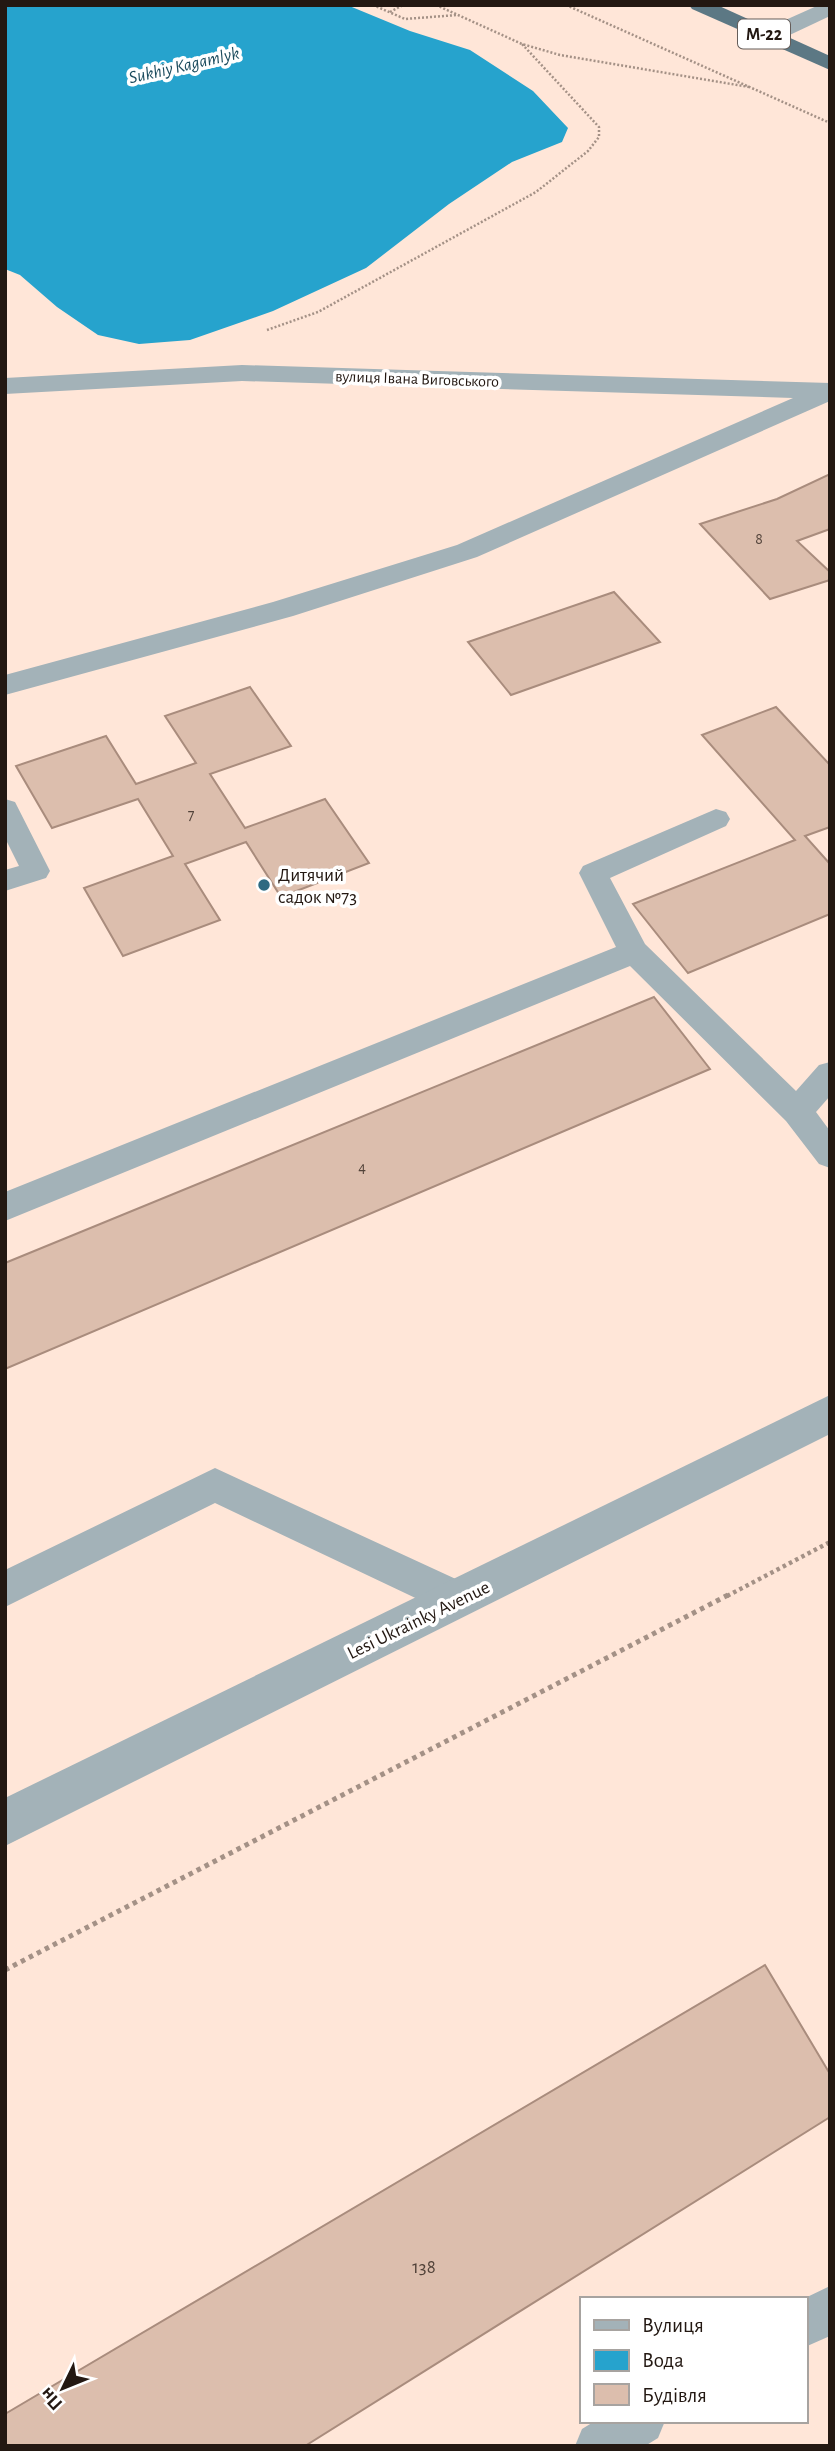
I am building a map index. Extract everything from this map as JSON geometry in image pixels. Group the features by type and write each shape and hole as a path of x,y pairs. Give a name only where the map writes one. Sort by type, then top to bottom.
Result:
{"highway":[{"name":"М-22","path":"699,5 830,64"}],"street":[{"path":"769,36 830,8"},
{"name":"вулиця Івана Виговського","path":"5,386 242,373 830,391"},
{"path":"5,685 283,609 467,551 830,391"},
{"name":"Lesi Ukrainky Avenue","path":"5,1823 830,1413"}],"lane":[{"path":"5,809 36,871 5,881"},
{"path":"716,819 593,873 634,951 797,1112 830,1154"},
{"path":"5,1207 634,951"},
{"path":"797,1112 830,1074"},
{"path":"5,1589 215,1485 458,1599"},
{"path":"807,2323 830,2309"},
{"path":"600,2446 638,2423"}],"path":[{"path":"373,5 405,19 460,15"},
{"path":"389,12 403,5"},
{"path":"436,5 522,44 560,55 749,87"},
{"path":"566,5 830,123"},
{"path":"266,331 318,312 536,192 588,150 598,137 599,127 522,44"},
{"path":"5,1970 830,1542"}],"water":[{"name":"Sukhiy Kagamlyk","path":"5,5 347,5 410,31 470,50 533,91 568,128 562,142 512,162 449,204 366,268 273,311 190,340 139,344 98,335 57,307 20,275 5,269"}],"building":[{"path":"830,474 830,529 797,541 830,572 830,580 770,599 700,524 777,499"},
{"path":"614,592 660,642 511,695 468,642"},
{"path":"250,687 291,746 210,774 245,828 325,799 369,863 281,897 246,842 185,864 220,920 123,956 84,888 173,856 138,799 52,828 16,766 106,736 136,784 196,763 165,716"},
{"path":"776,707 830,765 830,827 805,836 830,864 830,914 688,973 633,904 795,840 702,735"},
{"path":"654,997 710,1069 5,1369 5,1263"},
{"path":"765,1965 830,2074 830,2117 305,2446 5,2446 5,2414"}],"place":[{"name":"Дитячий садок №73","path":"264,885"}]}
